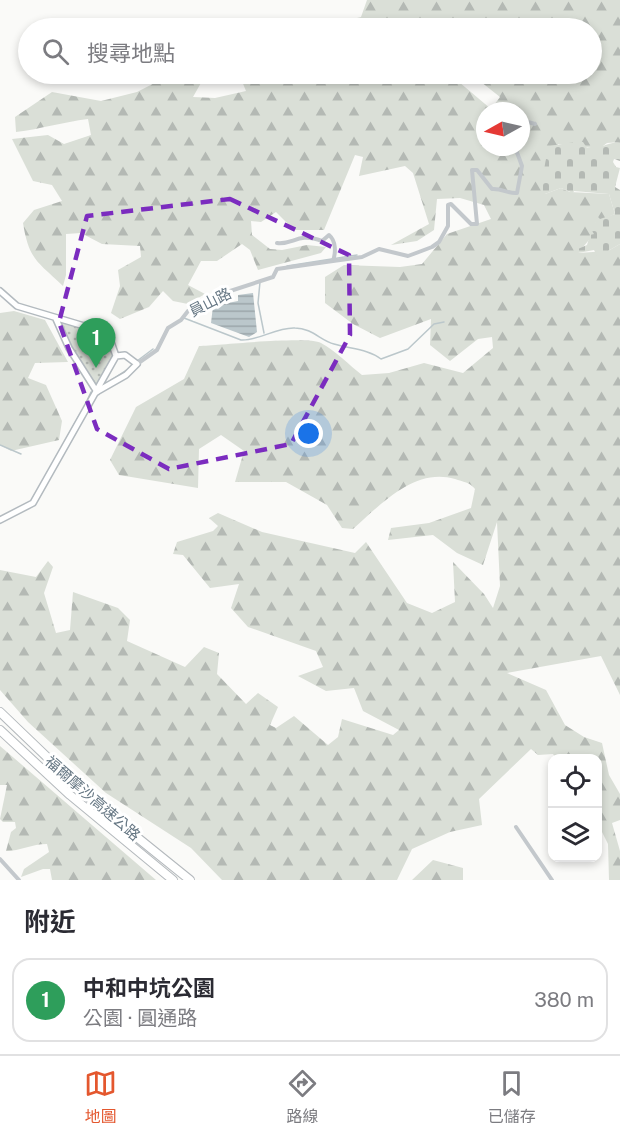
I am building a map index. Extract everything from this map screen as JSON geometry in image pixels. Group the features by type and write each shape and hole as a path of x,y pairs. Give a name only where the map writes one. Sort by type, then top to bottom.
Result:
{"highway":[{"name":"福爾摩沙高速公路","path":"0,712 97,805 190,880"},
{"name":"福爾摩沙高速公路","path":"0,730 70,795 173,880"}],"street":[{"path":"530,123 535,124"},
{"name":"員山路","path":"0,520 33,503 97,392 126,375 135,363 157,350 168,328 181,320 188,310 203,308 221,294 273,277 277,269 362,257 380,249 408,256 432,248 439,243 448,225 448,205 451,204 471,224 477,224 472,170 477,170 492,189 500,188 511,194 517,193 522,166 518,156"},
{"path":"277,243 306,237 322,241 329,235 334,242 333,261"},
{"path":"0,291 17,306 101,331 110,339 116,353 97,392"},
{"path":"56,319 69,348 97,392"},
{"path":"116,353 125,355 135,363"},
{"path":"516,827 552,880"},
{"path":"0,859 19,880"}],"highlighted area":[{"path":"230,199 349,255 350,335 291,444 169,469 97,429 59,322 87,216"}],"green space":[{"path":"367,0 620,0 620,142 607,143 599,149 558,144 545,168 544,180 545,194 561,188 570,192 609,194 615,214 596,222 594,234 578,253 608,251 620,244 620,695 601,656 507,673 546,690 565,725 584,737 602,743 609,775 620,794 620,820 612,823 620,851 620,880 609,880 608,844 602,832 602,754 538,755 531,749 479,799 482,825 450,832 412,849 397,880 222,880 191,848 106,793 28,722 0,690 0,570 36,577 48,561 53,567 44,593 56,633 70,630 73,592 118,608 130,620 127,641 185,667 204,647 219,653 217,674 246,704 258,693 278,707 270,725 276,728 294,716 328,745 338,737 342,719 393,735 399,730 363,711 354,688 326,691 298,676 323,667 316,651 248,627 231,608 239,584 210,588 183,555 173,554 177,542 213,531 218,526 209,518 218,513 262,532 355,553 366,542 407,603 432,613 455,602 453,562 484,594 493,608 500,586 497,522 483,565 457,553 433,535 388,540 391,528 429,523 471,508 475,489 471,485 455,479 426,478 387,499 353,529 342,528 327,505 286,482 235,482 244,451 221,435 199,449 198,488 119,475 110,460 136,407 184,379 199,346 313,341 332,350 362,375 389,373 424,363 463,373 493,348 492,337 478,339 450,361 430,345 431,319 380,338 353,324 325,303 325,277 344,265 400,267 422,264 447,234 491,219 484,205 460,198 437,199 434,230 417,241 391,245 429,224 413,173 405,166 359,176 363,157 355,155 324,230 294,230 276,212 261,222 251,221 252,235 270,249 282,250 307,245 326,247 321,253 258,270 250,250 242,244 217,261 201,261 188,285 205,294 188,304 173,301 163,291 149,307 120,319 111,313 120,286 118,270 141,257 140,246 102,244 81,233 66,234 66,275 63,286 40,265 31,253 23,223 34,210 62,201 52,185 33,181 12,139 48,135 64,144 91,135 88,119 16,132 15,117 52,92 101,101 137,92 153,84 200,84 193,97 215,98 246,91 243,84 461,84 483,102 476,102 476,156 530,156 530,102 496,102 500,97 484,84 602,84 602,18 357,18 361,17"},
{"path":"583,142 587,148 591,148 620,142 620,161 614,159 613,162 616,167 620,168 615,187 620,190 620,244 608,251 609,254 598,258 594,250 578,253 578,249 587,245 590,235 594,234 589,226 596,222 593,217 596,215 600,219 615,214 609,194 574,191 573,193 561,188 545,194 541,192 545,162 550,146"},
{"path":"14,311 45,320 68,362 35,363 28,378 46,385 62,421 59,440 11,451 0,445 0,313"},
{"path":"61,323 85,328 98,334 116,350 96,387 72,347"},
{"path":"0,746 156,880 52,880 50,869 43,869 21,877 24,869 49,852 47,844 6,851 11,832 16,828 15,822 3,822 0,819 7,785 0,785"},
{"path":"433,860 463,868 463,880 412,880"}],"shaded area":[{"path":"253,293 257,332 249,337 211,323 213,306 238,301 238,295"}],"waterway":[{"path":"287,266 357,255"},
{"path":"260,282 258,303 264,333"},
{"path":"184,318 241,340 288,328 301,329 329,342 365,351 381,359 408,349 434,324 444,322"},
{"path":"137,361 153,349"},
{"path":"110,381 127,370"},
{"path":"86,403 91,392"},
{"path":"66,439 80,414"},
{"path":"0,445 21,454"}],"place":[{"name":"中和中坑公園","path":"96,368"}]}
